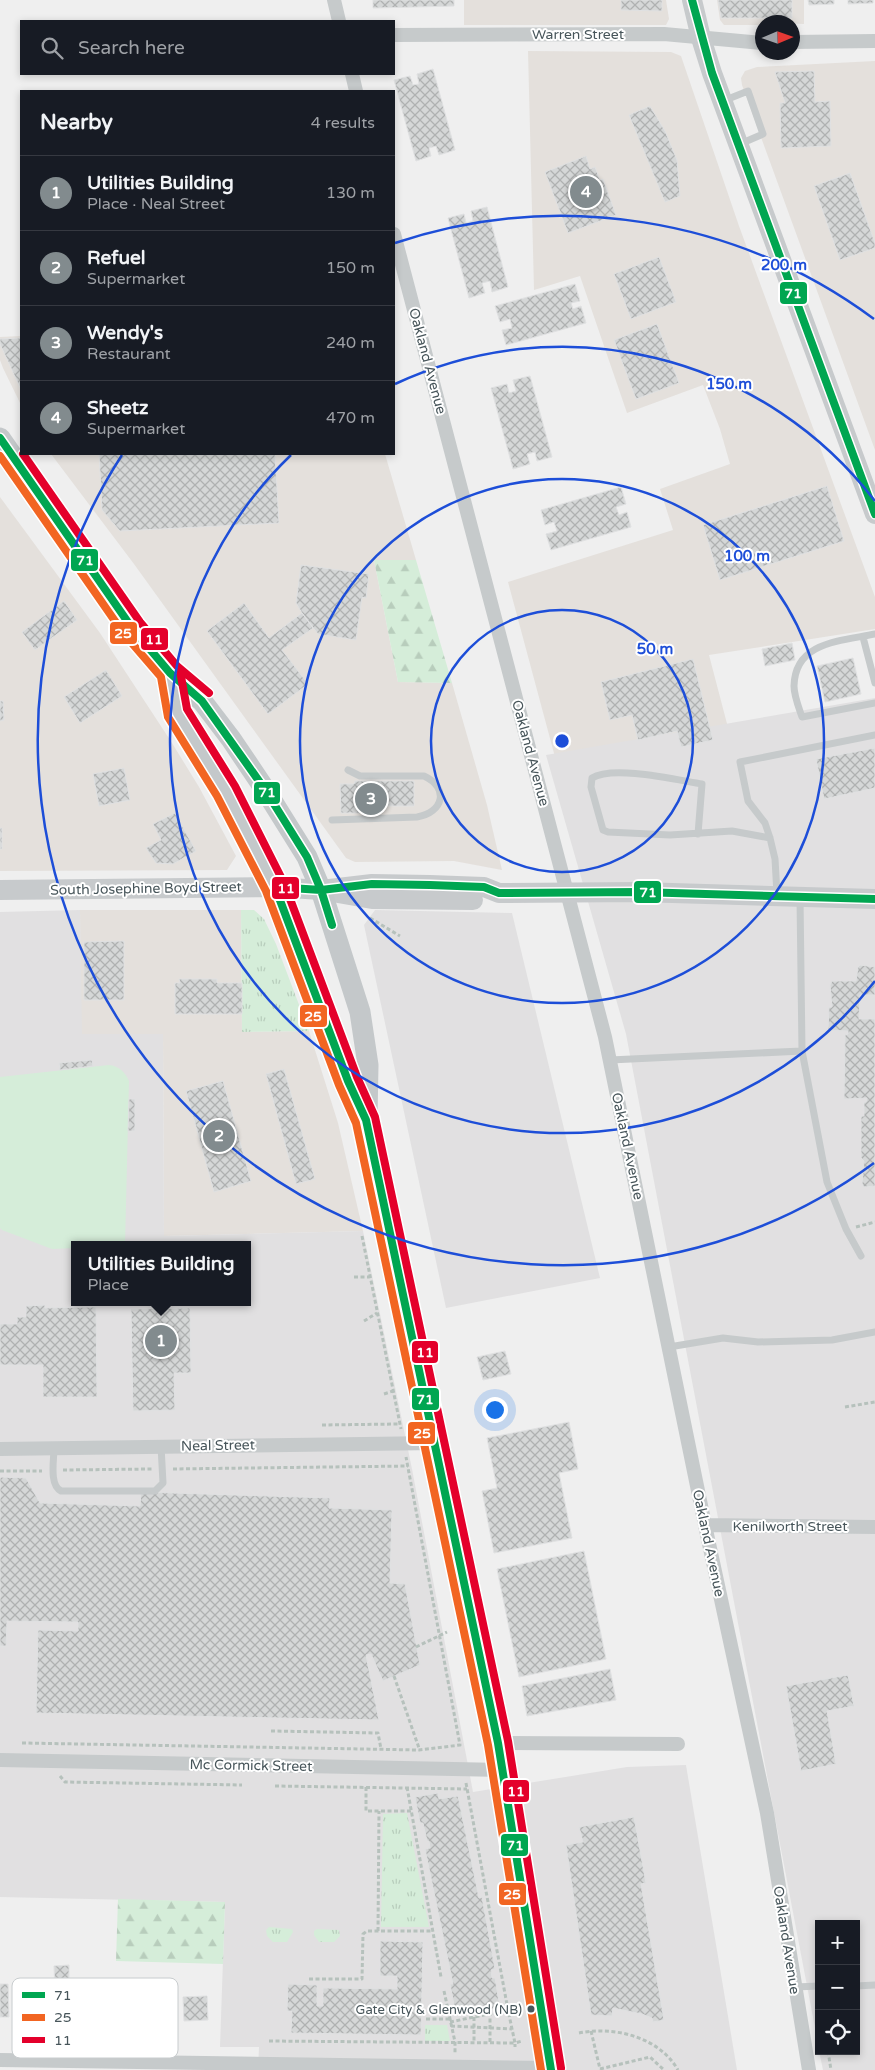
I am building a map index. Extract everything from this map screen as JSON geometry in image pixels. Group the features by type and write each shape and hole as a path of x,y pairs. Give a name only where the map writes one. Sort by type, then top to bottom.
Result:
{"main road":[{"path":"692,0 701,38 722,101 875,514"},
{"path":"0,438 132,628 170,673 202,701 236,748 307,857 322,890 360,1012 368,1065 366,1120"},
{"path":"170,673 177,713 226,791 275,887 348,1081 366,1120 436,1443 498,1743 550,2069"},
{"name":"South Josephine Boyd Street","path":"0,890 275,887 322,890 381,899 483,900 499,893 639,892 875,899"}],"street":[{"path":"334,0 339,20"},
{"name":"Warren Street","path":"395,35 664,34 755,42"},
{"path":"800,42 875,40"},
{"path":"352,75 356,90"},
{"name":"Oakland Avenue","path":"395,238 568,893 610,1060 767,1813 809,2070"},
{"name":"Neal Street","path":"0,1449 436,1443"},
{"name":"Kenilworth Street","path":"706,1526 875,1527"},
{"path":"498,1743 678,1744"},
{"name":"Mc Cormick Street","path":"0,1760 502,1770"},
{"path":"0,2060 550,2069"}],"lane":[{"path":"722,101 748,91 763,134 738,144"},
{"path":"875,634 825,644 816,648 806,656 800,665 794,688 802,717 875,703"},
{"path":"863,637 875,683"},
{"path":"777,896 775,859 770,838 765,823 748,801 740,762 875,734"},
{"path":"332,820 427,816 434,812 438,806 440,792 437,785 431,779 424,776 360,776 348,770"},
{"path":"698,834 702,784 624,772 598,774 592,778 591,787 603,830 617,833 698,834 732,831 770,838"},
{"path":"800,897 802,1051 827,1182 846,1229 861,1256"},
{"path":"610,1060 802,1051"},
{"path":"669,1346 723,1338 758,1342 832,1340 875,1332"},
{"path":"54,1448 55,1484 61,1492 155,1491 163,1483 161,1446"},
{"path":"860,1986 875,1985"},
{"path":"795,1987 815,1986"}],"path":[{"path":"846,1229 875,1222"},
{"path":"362,1236 404,1444"},
{"path":"354,1277 370,1277"},
{"path":"364,1321 377,1313"},
{"path":"384,1394 393,1391"},
{"path":"845,1407 875,1402"},
{"path":"322,1425 400,1424"},
{"path":"0,1471 408,1466 460,1745 419,1750 20,1743"},
{"path":"416,1646 447,1632"},
{"path":"394,1676 426,1768"},
{"path":"271,1731 378,1733 381,1749"},
{"path":"56,1776 60,1776 65,1782 242,1785"},
{"path":"466,1783 515,2047"},
{"path":"275,1786 467,1789"},
{"path":"366,1787 366,1811 411,1811"},
{"path":"407,1787 441,1977"},
{"path":"378,1931 379,1811"},
{"path":"309,1979 362,1979 363,1934 366,1931 433,1932"},
{"path":"444,1991 455,2042"},
{"path":"450,2022 508,2010"},
{"path":"490,2013 490,2042"},
{"path":"474,2017 474,2042"},
{"path":"426,2019 474,2027 512,2029"},
{"path":"591,2031 600,2069 650,2057 664,2070"},
{"path":"579,2033 591,2031 636,2036 659,2048 678,2070"},
{"path":"269,2041 515,2043 522,2041"},
{"path":"829,2055 831,2070"}],"shaded area":[{"path":"464,0 666,0 669,19 666,25 464,25"},
{"path":"717,0 804,0 804,24 800,24 800,15 755,15 755,25 724,25 720,20"},
{"path":"528,51 671,52 681,56 739,226 875,597 875,629 709,655 731,739 555,757 508,582 673,530 660,489 730,464 720,429 703,385 627,413 580,276 534,290"},
{"path":"875,61 875,450 741,78 745,71 757,67"},
{"path":"20,336 20,403 0,360 0,337"},
{"path":"52,455 385,455 416,560 374,560 398,682 452,683 487,805 502,870 454,861 355,862 346,858 134,564"},
{"path":"0,497 100,633 199,787 236,856 227,870 0,871"},
{"path":"875,698 875,2070 823,2070 820,2055 860,2055 860,1920 815,1920 815,2028 626,1034 546,755"},
{"path":"80,910 241,910 242,1032 309,1031 338,1123 363,1231 164,1236 163,1034 81,1034"},
{"path":"80,910 82,1034 163,1034 164,1236 363,1231 412,1469 473,1792 627,1767 686,1765 737,2070 258,2070 259,2047 220,2047 225,1902 0,1897 0,912"},
{"path":"375,910 512,913 600,1278 446,1308 364,925"}],"green space":[{"path":"374,560 416,560 452,683 398,682"},
{"path":"241,910 254,910 264,919 276,944 309,1031 242,1032"},
{"path":"109,1065 116,1067 126,1075 129,1081 125,1241 71,1241 71,1248 52,1249 0,1228 0,1077"},
{"path":"407,1813 429,1927 381,1927 383,1814"},
{"path":"118,1899 225,1902 223,1964 116,1961"},
{"path":"269,1927 292,1929 293,1932 287,1942 273,1942 267,1936 266,1930"},
{"path":"317,1929 339,1930 340,1936 334,1942 319,1942 314,1935 314,1931"},
{"path":"425,2025 447,2025 450,2041 425,2041"}],"building":[{"path":"373,0 454,0 454,6 373,8"},
{"path":"621,0 662,0 662,11 621,10"},
{"path":"718,0 792,0 792,15 755,15 755,18 721,18"},
{"path":"808,0 834,0 834,4 809,5"},
{"path":"848,0 873,0 873,3 848,4"},
{"path":"433,69 455,150 439,155 436,146 429,148 431,156 416,161 394,80 410,76 413,85 419,84 417,74"},
{"path":"814,71 815,102 830,101 831,146 781,148 780,103 785,103 775,72"},
{"path":"650,106 665,131 677,160 680,196 665,202 629,115"},
{"path":"586,156 590,169 595,167 600,180 603,179 616,215 568,233 545,172"},
{"path":"850,173 875,243 875,248 840,260 814,186"},
{"path":"487,207 508,287 492,292 490,281 482,283 485,293 469,298 448,218 464,214 466,223 473,221 471,211"},
{"path":"659,257 676,302 631,319 614,274"},
{"path":"575,284 580,301 571,303 573,309 581,306 586,323 506,345 502,330 512,328 510,319 500,322 495,306"},
{"path":"657,324 679,383 636,399 614,340"},
{"path":"20,338 20,388 0,344 0,339"},
{"path":"530,376 552,457 537,461 535,452 527,454 530,464 513,469 491,388 507,384 509,393 516,391 513,380"},
{"path":"99,455 275,455 279,523 120,531 102,510"},
{"path":"827,486 844,541 720,580 703,525"},
{"path":"621,487 626,504 616,507 619,515 627,512 631,527 551,550 546,534 557,531 554,522 545,525 541,510"},
{"path":"301,565 369,574 366,598 362,597 356,640 318,634 302,613 296,603"},
{"path":"64,601 77,620 35,650 22,632"},
{"path":"244,603 269,638 302,613 313,628 282,650 308,684 268,714 207,631"},
{"path":"792,643 795,660 765,666 762,649"},
{"path":"853,658 861,694 825,702 817,666"},
{"path":"693,659 713,740 681,747 677,731 638,740 632,715 610,720 601,682"},
{"path":"106,670 122,696 80,723 64,697"},
{"path":"0,701 3,701 4,720 0,721"},
{"path":"875,748 875,788 824,799 816,759"},
{"path":"124,768 130,800 99,806 93,774"},
{"path":"355,781 414,781 414,806 372,806 372,813 341,813 340,784 354,784"},
{"path":"175,813 196,851 173,864 156,863 146,848 161,840 153,824"},
{"path":"0,828 2,828 2,849 0,849"},
{"path":"124,941 124,1000 84,1000 84,942"},
{"path":"860,965 875,967 875,995 860,995 859,1019 875,1019 875,1186 864,1187 862,1184 864,1161 861,1158 861,1116 864,1116 864,1102 866,1102 867,1098 844,1099 845,1035 848,1034 848,1031 828,1030 829,1007 832,1007 830,985 832,981 856,981"},
{"path":"179,979 217,979 217,983 242,983 242,1014 175,1014 175,983 180,983"},
{"path":"92,1060 93,1066 60,1070 59,1063"},
{"path":"284,1069 315,1179 296,1184 266,1074"},
{"path":"223,1081 251,1181 214,1192 186,1091"},
{"path":"129,1099 135,1099 135,1131 128,1131"},
{"path":"45,1305 45,1308 96,1307 97,1397 43,1397 43,1365 0,1365 0,1324 17,1324 17,1317 26,1317 26,1306"},
{"path":"190,1308 191,1373 174,1373 175,1410 133,1411 131,1309"},
{"path":"505,1351 511,1374 483,1380 477,1357"},
{"path":"569,1422 578,1469 559,1473 572,1538 494,1553 482,1491 497,1488 487,1438"},
{"path":"0,1477 26,1478 40,1503 140,1506 141,1492 330,1498 329,1508 392,1510 390,1583 405,1584 420,1665 383,1681 371,1654 366,1655 379,1720 36,1713 38,1630 78,1631 78,1622 7,1621 6,1646 0,1646"},
{"path":"584,1551 606,1659 519,1677 497,1569"},
{"path":"610,1669 616,1700 527,1716 522,1686"},
{"path":"848,1675 854,1706 827,1711 836,1764 801,1771 786,1686"},
{"path":"438,1793 439,1799 458,1796 479,1898 482,1897 495,1969 491,1970 492,1978 495,1978 500,2008 482,2011 480,2005 455,2010 450,1984 453,1984 425,1849 430,1848 429,1841 427,1841 423,1823 420,1823 415,1797"},
{"path":"634,1817 646,1883 641,1884 664,2020 653,2022 652,2018 642,2014 613,2008 612,2016 591,2015 566,1845 583,1842 579,1827"},
{"path":"380,1941 423,1942 421,2035 291,2033 292,2011 287,2011 288,1984 317,1985 317,2006 323,2006 323,1988 397,1989 397,1976 380,1976"},
{"path":"69,1965 69,1978 54,1978 54,1966"},
{"path":"0,1984 8,1984 9,2017 0,2017"},
{"path":"207,1996 208,2020 184,2021 183,1997"}],"transit line":[{"name":"71","path":"692,0 712,73 875,514"},
{"name":"71","path":"0,438 132,628 170,673 202,701 264,788 307,857 321,890 332,925"},
{"name":"11","path":"24,455 140,622 177,666 209,693"},
{"name":"25","path":"0,456 124,634 161,677 168,717 217,796 266,891 339,1085 356,1123 488,1745 541,2070"},
{"name":"11","path":"180,671 187,709 235,786 284,883 357,1077 375,1117 508,1741 561,2068"},
{"name":"71","path":"551,2070 498,1743 366,1120 348,1081 275,887 321,890 372,884 430,885 484,887 499,893 639,892 875,899"}],"place":[{"name":"Sheetz","path":"586,192"},
{"name":"Wendy's","path":"371,799"},
{"name":"Refuel","path":"219,1136"},
{"name":"Utilities Building","path":"161,1341"},
{"name":"Gate City & Glenwood (NB)","path":"531,2009"}]}
